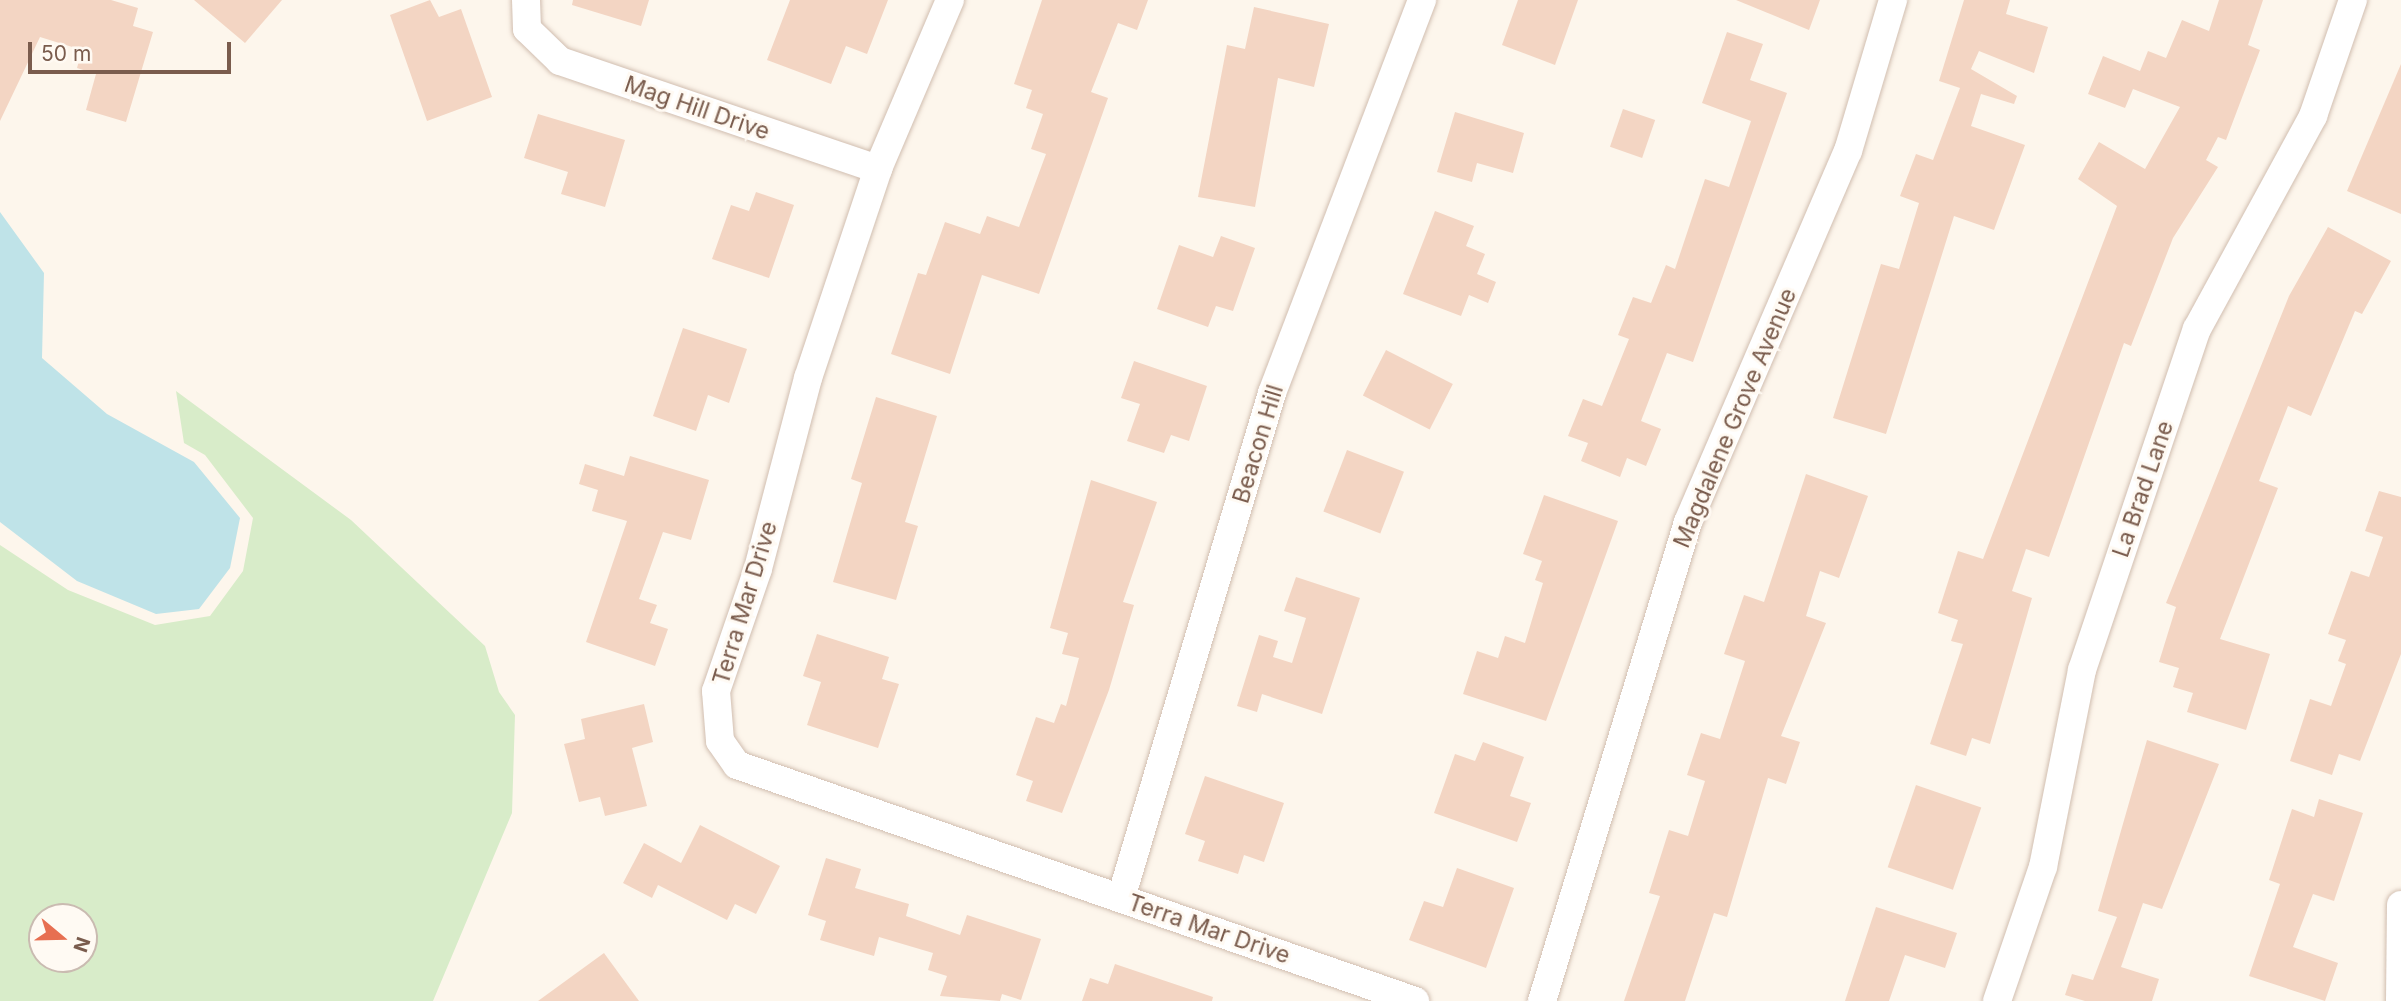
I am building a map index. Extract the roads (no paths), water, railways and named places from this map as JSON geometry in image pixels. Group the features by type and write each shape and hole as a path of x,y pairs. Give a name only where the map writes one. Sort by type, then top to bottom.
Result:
{"street":[{"name":"Mag Hill Drive","path":"526,0 527,29 560,61 878,169"},
{"name":"Terra Mar Drive","path":"950,0 878,169 807,377 758,569 716,691 720,741 737,765 1415,1001"},
{"name":"Beacon Hill","path":"1121,898 1272,393 1422,0"},
{"name":"Magdalene Grove Avenue","path":"1542,1001 1688,523 1848,151 1893,0"},
{"name":"La Brad Lane","path":"1997,1001 2043,867 2082,670 2197,329 2313,116 2353,0"},
{"path":"2400,1001 2401,905"}],"water":[{"path":"0,212 44,273 42,358 107,414 194,462 240,518 230,568 199,609 156,614 77,581 0,522"}]}
